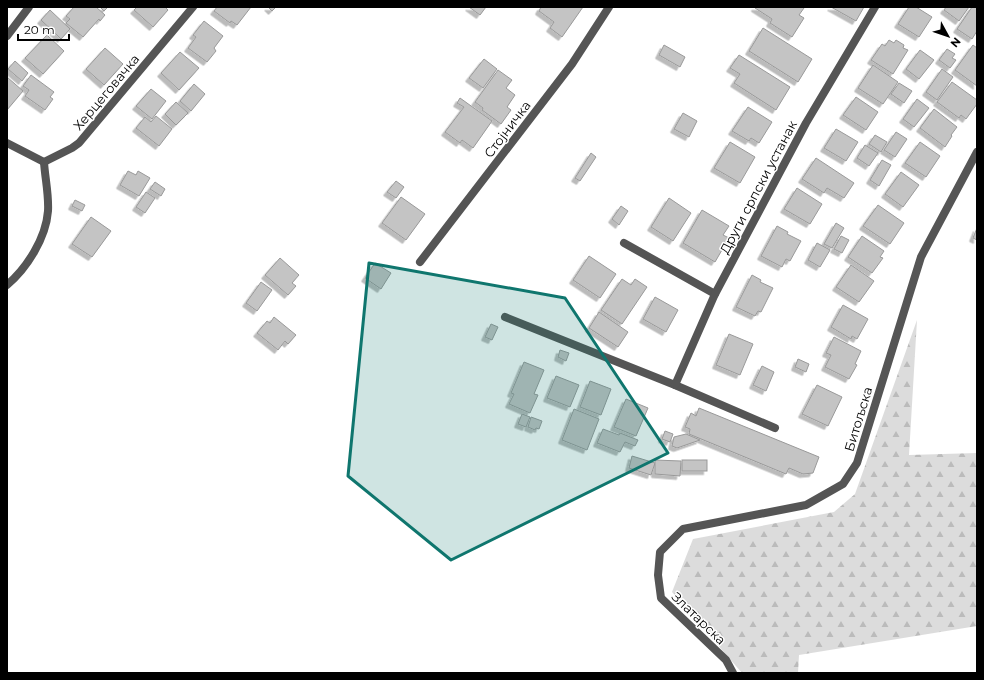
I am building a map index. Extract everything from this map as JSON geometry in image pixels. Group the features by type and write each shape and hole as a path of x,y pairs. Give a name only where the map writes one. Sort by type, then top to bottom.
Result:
{"street":[{"path":"7,36 29,7"},
{"name":"Херцеговачка","path":"44,162 79,143 193,7"},
{"name":"Стојничка","path":"420,262 572,64 609,7"},
{"name":"Други српски устанак","path":"674,385 715,294 806,123 875,7"},
{"path":"7,143 44,162 48,212 43,233 31,258 18,275 7,285"},
{"name":"Битољска","path":"658,575 660,552 683,529 806,505 843,484 857,463 921,257 977,152"},
{"path":"624,243 715,294"},
{"path":"505,317 674,385 775,428"},
{"name":"Златарска","path":"658,575 661,598 726,660 733,673"}],"highlighted area":[{"path":"369,263 565,298 668,453 451,560 348,476"}],"green space":[{"path":"917,320 909,455 977,453 977,626 799,655 798,673 742,673 672,592 693,539 834,512 855,494"}],"building":[{"path":"74,7 96,7 105,15 100,21 99,19 83,37 66,23 70,19 66,16"},
{"path":"100,7 108,7 104,11"},
{"path":"137,7 165,7 168,10 153,27 134,10"},
{"path":"217,7 251,7 237,25 231,21 230,23 214,11"},
{"path":"268,7 276,7 272,11"},
{"path":"469,7 486,7 480,15"},
{"path":"541,7 583,7 562,37 550,28 554,22 539,11"},
{"path":"755,7 803,7 804,8 799,15 804,18 792,37 770,23 772,19"},
{"path":"831,7 864,7 856,21"},
{"path":"909,7 916,7 932,17 919,37 898,24"},
{"path":"946,7 969,7 959,21 944,10"},
{"path":"972,7 977,7 977,31 972,39 957,29"},
{"path":"50,10 70,29 61,39 41,20"},
{"path":"204,21 223,36 214,48 216,51 207,62 188,48 196,37 193,35"},
{"path":"763,28 812,59 798,82 749,51"},
{"path":"47,35 64,51 43,74 25,58"},
{"path":"889,40 894,43 896,40 904,45 903,48 908,50 893,74 871,60 882,44 885,46"},
{"path":"664,45 685,57 680,67 659,55"},
{"path":"973,45 977,48 977,86 955,70"},
{"path":"105,48 123,64 104,85 86,69"},
{"path":"947,49 955,54 952,58 956,60 950,68 939,60"},
{"path":"920,50 934,60 919,79 906,69"},
{"path":"180,52 199,68 179,90 161,73"},
{"path":"739,55 790,87 776,110 734,83 740,74 730,68"},
{"path":"484,59 497,69 483,88 469,78"},
{"path":"15,61 28,73 22,81 8,69"},
{"path":"873,65 898,82 883,104 858,88"},
{"path":"942,69 953,77 937,100 926,92"},
{"path":"498,70 512,80 506,88 515,95 507,107 511,110 501,124 482,110 483,108 475,102"},
{"path":"31,75 54,92 50,97 53,99 45,110 25,96 29,90 23,86"},
{"path":"7,77 23,91 7,110"},
{"path":"952,82 977,100 977,104 966,119 961,115 959,118 937,102"},
{"path":"899,83 912,91 904,103 891,94"},
{"path":"194,84 205,94 191,111 180,101"},
{"path":"151,89 166,101 152,119 136,106"},
{"path":"856,97 878,112 866,130 843,115"},
{"path":"460,98 492,121 473,148 462,140 460,143 445,132 464,107 457,103"},
{"path":"917,99 929,108 914,127 903,119"},
{"path":"176,102 188,113 176,125 165,114"},
{"path":"748,107 772,122 759,143 751,138 749,141 732,131"},
{"path":"934,109 957,127 945,147 920,128"},
{"path":"683,113 697,121 689,137 674,129"},
{"path":"156,116 172,129 159,146 136,128 145,117 151,122"},
{"path":"836,129 858,142 846,161 824,148"},
{"path":"896,132 907,139 895,157 884,150"},
{"path":"875,135 887,142 881,152 869,144"},
{"path":"730,142 755,157 740,183 714,168"},
{"path":"920,142 940,156 926,177 905,163"},
{"path":"865,145 878,153 869,166 857,158"},
{"path":"591,153 596,157 580,181 575,178"},
{"path":"816,158 854,183 844,198 827,188 824,193 802,179"},
{"path":"882,160 891,165 879,186 870,180"},
{"path":"128,171 136,175 138,171 150,178 139,196 120,185"},
{"path":"901,172 919,185 903,207 885,194"},
{"path":"396,181 404,187 396,198 387,192"},
{"path":"155,182 165,189 161,196 150,189"},
{"path":"797,188 822,204 810,224 784,209"},
{"path":"146,192 155,198 145,213 136,207"},
{"path":"401,197 425,214 406,240 382,223"},
{"path":"669,198 691,213 673,241 651,227"},
{"path":"75,200 85,205 82,211 72,206"},
{"path":"878,205 904,223 890,244 863,226"},
{"path":"621,206 628,211 619,225 612,219"},
{"path":"702,210 729,226 723,235 729,238 715,262 683,243"},
{"path":"91,217 111,231 92,257 72,244"},
{"path":"836,223 844,228 832,248 824,244"},
{"path":"777,226 788,232 787,234 801,241 790,261 786,259 782,267 761,256"},
{"path":"977,228 977,240 973,238"},
{"path":"841,236 849,240 842,253 834,249"},
{"path":"862,236 884,251 880,257 883,258 872,273 848,257"},
{"path":"817,243 830,250 820,267 808,260"},
{"path":"589,256 616,274 600,298 573,280"},
{"path":"280,258 299,275 292,283 296,286 288,295 265,275"},
{"path":"375,263 391,273 381,289 365,278"},
{"path":"851,265 874,281 859,302 836,287"},
{"path":"752,275 761,280 760,282 773,288 761,312 758,311 755,316 736,307"},
{"path":"622,279 631,285 635,279 647,287 622,324 601,310"},
{"path":"261,282 272,290 257,311 246,303"},
{"path":"655,297 678,310 666,332 643,319"},
{"path":"843,305 868,319 857,339 852,336 851,339 831,327"},
{"path":"599,312 628,332 618,347 589,328"},
{"path":"274,317 296,335 288,344 285,341 278,350 257,333 267,321 270,323"},
{"path":"491,324 498,327 492,340 485,337"},
{"path":"729,334 753,344 740,375 716,365"},
{"path":"834,337 861,351 855,364 857,365 849,379 825,367 831,355 826,353"},
{"path":"560,350 569,353 566,361 558,357"},
{"path":"798,359 809,364 806,372 795,367"},
{"path":"524,362 544,370 534,394 538,395 530,413 509,404 514,394 511,393"},
{"path":"762,366 774,372 766,391 753,385"},
{"path":"556,376 579,385 570,407 547,398"},
{"path":"590,381 611,389 601,415 580,407"},
{"path":"817,385 842,397 828,426 802,414"},
{"path":"626,399 648,408 636,436 614,427"},
{"path":"699,408 819,457 813,473 803,474 789,468 786,474 689,434 690,429 685,427 691,413 696,416"},
{"path":"574,409 599,419 587,450 562,440"},
{"path":"522,414 530,417 526,427 518,424"},
{"path":"531,417 542,421 539,429 536,428 535,430 528,427"},
{"path":"603,429 619,435 620,433 638,440 635,446 625,442 620,452 597,443"},
{"path":"665,431 673,434 670,442 662,439"},
{"path":"686,434 700,440 677,448 672,446 674,437"},
{"path":"632,456 655,463 651,475 629,468"},
{"path":"655,460 681,461 680,476 655,474"},
{"path":"682,460 707,460 707,471 682,471"}]}
